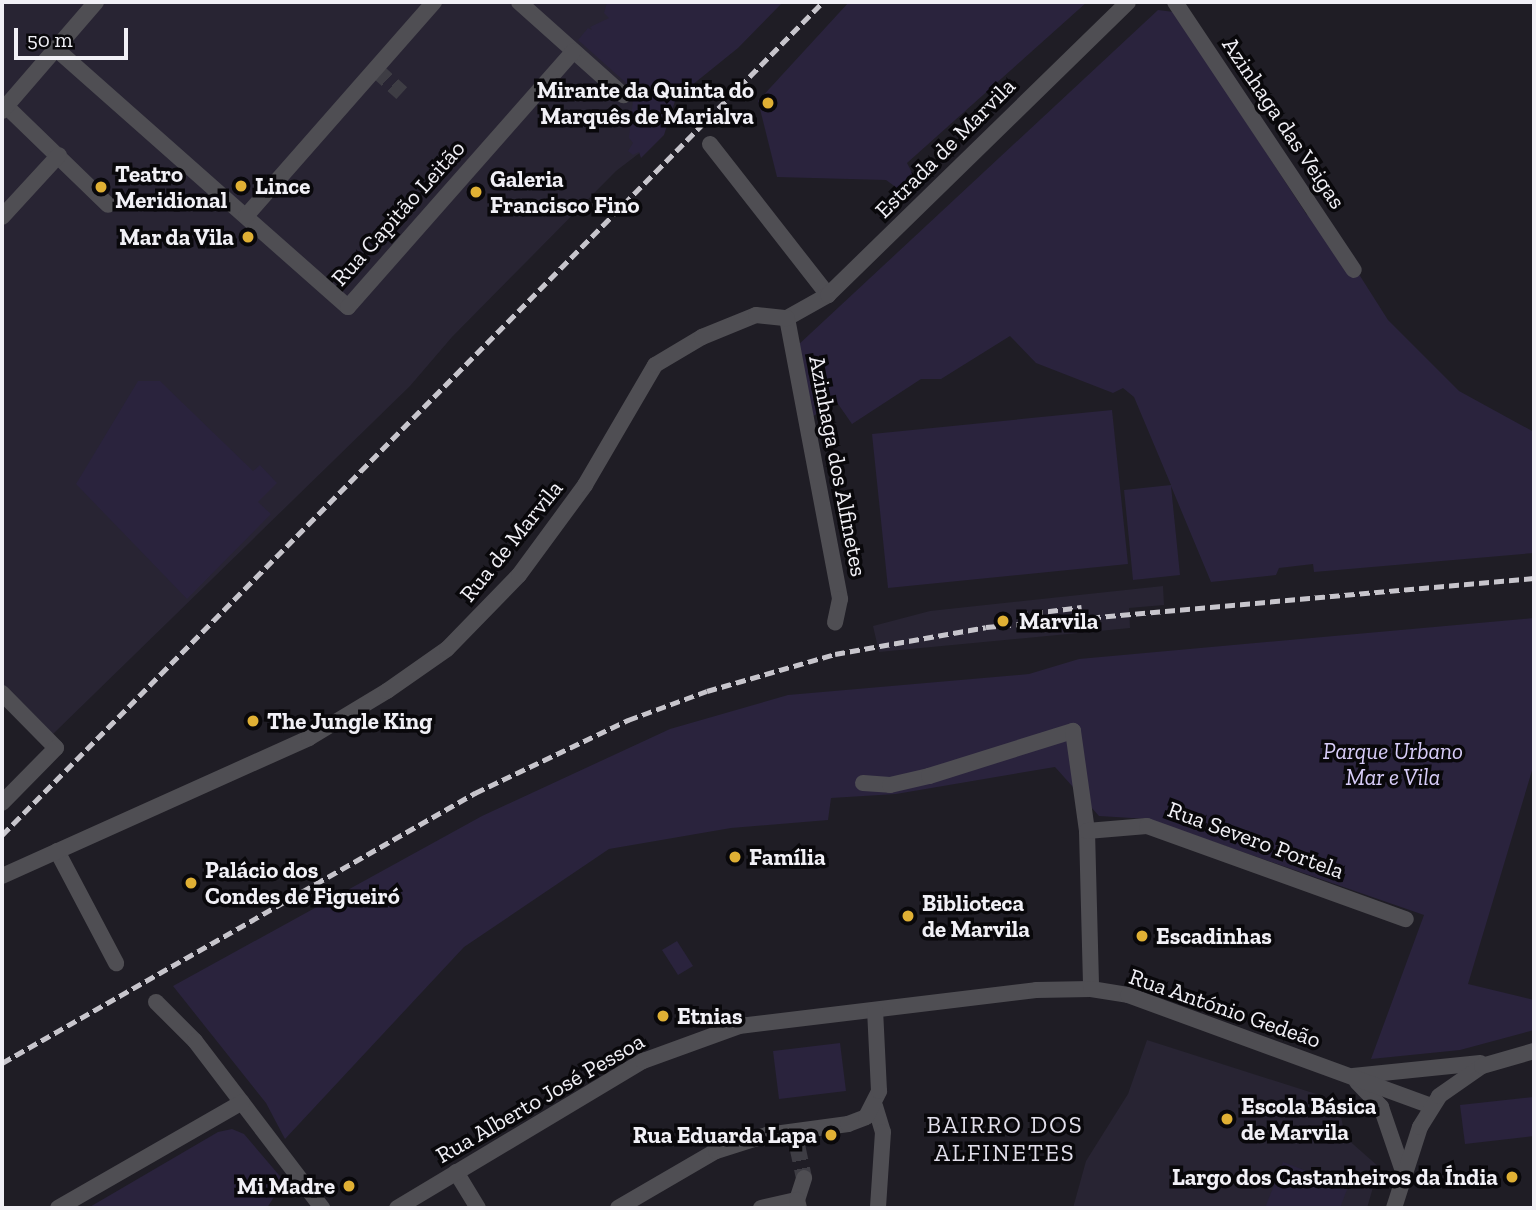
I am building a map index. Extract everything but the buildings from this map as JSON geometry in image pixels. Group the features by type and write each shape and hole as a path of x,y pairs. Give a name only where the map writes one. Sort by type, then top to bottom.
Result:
{"street":[{"path":"96,2 4,108 60,155 108,205"},
{"path":"246,216 434,2"},
{"path":"519,2 623,94"},
{"name":"Estrada de Marvila","path":"787,318 828,295 1128,2"},
{"name":"Azinhaga das Veigas","path":"1175,2 1354,270"},
{"name":"Rua Capitão Leitão","path":"55,48 348,307 574,51"},
{"path":"710,144 828,295"},
{"path":"2,217 60,155"},
{"name":"Rua de Marvila","path":"2,876 309,738 446,649 492,607 542,545 585,485 655,365 702,337 756,315 787,318"},
{"name":"Azinhaga dos Alfinetes","path":"787,318 840,599 835,622"},
{"path":"2,693 56,748 2,803"},
{"path":"863,783 890,785 929,776 1073,731 1087,831 1091,989"},
{"name":"Rua Severo Portela","path":"1087,831 1147,826 1406,919"},
{"path":"57,851 116,963"},
{"name":"Rua António Gedeão","path":"875,1010 1036,990 1091,989 1155,1004 1431,1106"},
{"path":"156,1002 195,1041 321,1208"},
{"path":"875,1010 879,1091 876,1106 883,1132 878,1208"},
{"name":"Rua Alberto José Pessoa","path":"397,1208 655,1055 739,1026 875,1010"},
{"path":"1394,1208 1404,1174 1431,1106 1457,1080 1493,1062 1534,1051"},
{"name":"Rua António Gedeão","path":"1350,1076 1493,1062"},
{"name":"Rua António Gedeão","path":"1350,1076 1381,1107 1404,1174"},
{"path":"58,1208 242,1102"},
{"path":"618,1208 716,1151 796,1138 859,1121 876,1106"},
{"path":"456,1172 478,1208"},
{"path":"761,1208 798,1204 804,1178"}],"shaded area":[{"path":"2,2 607,2 654,142 616,171 452,337 410,386 52,735 2,684"},
{"path":"1163,586 1164,605 1129,608 1130,628 879,652 873,626 930,611"},
{"name":"Escola Básica de Marvila","path":"1147,1040 1338,1101 1345,1137 1379,1167 1367,1208 1073,1208 1086,1161 1128,1094"}],"green space":[{"path":"607,2 783,2 738,48 676,98 664,135 641,158 639,152 633,155 628,151 633,143 629,138 634,90 578,40 588,28 592,30 590,27 609,18 604,13"},
{"path":"849,2 1087,2 907,163 917,182 908,196 886,180 777,177 758,101"},
{"path":"1158,10 1174,12 1307,215 1317,208 1388,320 1459,391 1534,432 1534,553 1314,572 1313,564 1279,568 1276,575 1211,582 1171,486 1180,575 1133,580 1124,490 1171,485 1134,397 1123,388 1113,393 1036,363 1010,336 941,379 921,379 852,424 836,401 809,419 797,346"},
{"path":"138,381 160,381 253,471 260,465 277,483 258,502 271,514 187,599 76,484"},
{"path":"1112,410 1128,564 888,588 872,434"},
{"name":"Parque Urbano Mar e Vila","path":"1534,618 1534,764 1468,984 1534,1000 1534,1030 1460,1050 1371,1059 1424,915 1148,819 1099,816 1055,767 896,794 831,798 828,820 731,828 609,849 464,947 285,1139 266,1103 173,986 482,816 670,729 788,695 1029,674 1079,659"},
{"path":"677,941 693,966 678,975 662,950"},
{"path":"840,1043 846,1091 779,1099 773,1051"},
{"path":"1534,1097 1534,1136 1465,1144 1460,1105"},
{"path":"232,1129 244,1134 284,1181 267,1208 88,1208 218,1132"},
{"path":"1283,1162 1348,1187 1340,1208 1265,1208"}],"tunnel":[{"path":"375,69 402,93"},
{"path":"797,1145 804,1178"}],"railway":[{"path":"2,835 823,2"},
{"path":"2,1063 475,793 628,720 707,691 835,654 986,627 1534,578"},
{"path":"1018,615 1081,607"}],"place":[{"name":"Mirante da Quinta do Marquês de Marialva","path":"768,103"},
{"name":"Lince","path":"241,186"},
{"name":"Teatro Meridional","path":"101,187"},
{"name":"Galeria Francisco Fino","path":"476,192"},
{"name":"Mar da Vila","path":"248,237"},
{"name":"Marvila","path":"1003,621"},
{"name":"The Jungle King","path":"253,721"},
{"name":"Família","path":"735,857"},
{"name":"Palácio dos Condes de Figueiró","path":"191,883"},
{"name":"Biblioteca de Marvila","path":"908,916"},
{"name":"Escadinhas","path":"1142,936"},
{"name":"Etnias","path":"663,1016"},
{"name":"Escola Básica de Marvila","path":"1227,1119"},
{"name":"Rua Eduarda Lapa","path":"831,1135"},
{"name":"Largo dos Castanheiros da Índia","path":"1512,1177"},
{"name":"Mi Madre","path":"349,1186"}],"district":[{"name":"BAIRRO DOS ALFINETES","path":"1005,1139"}]}
